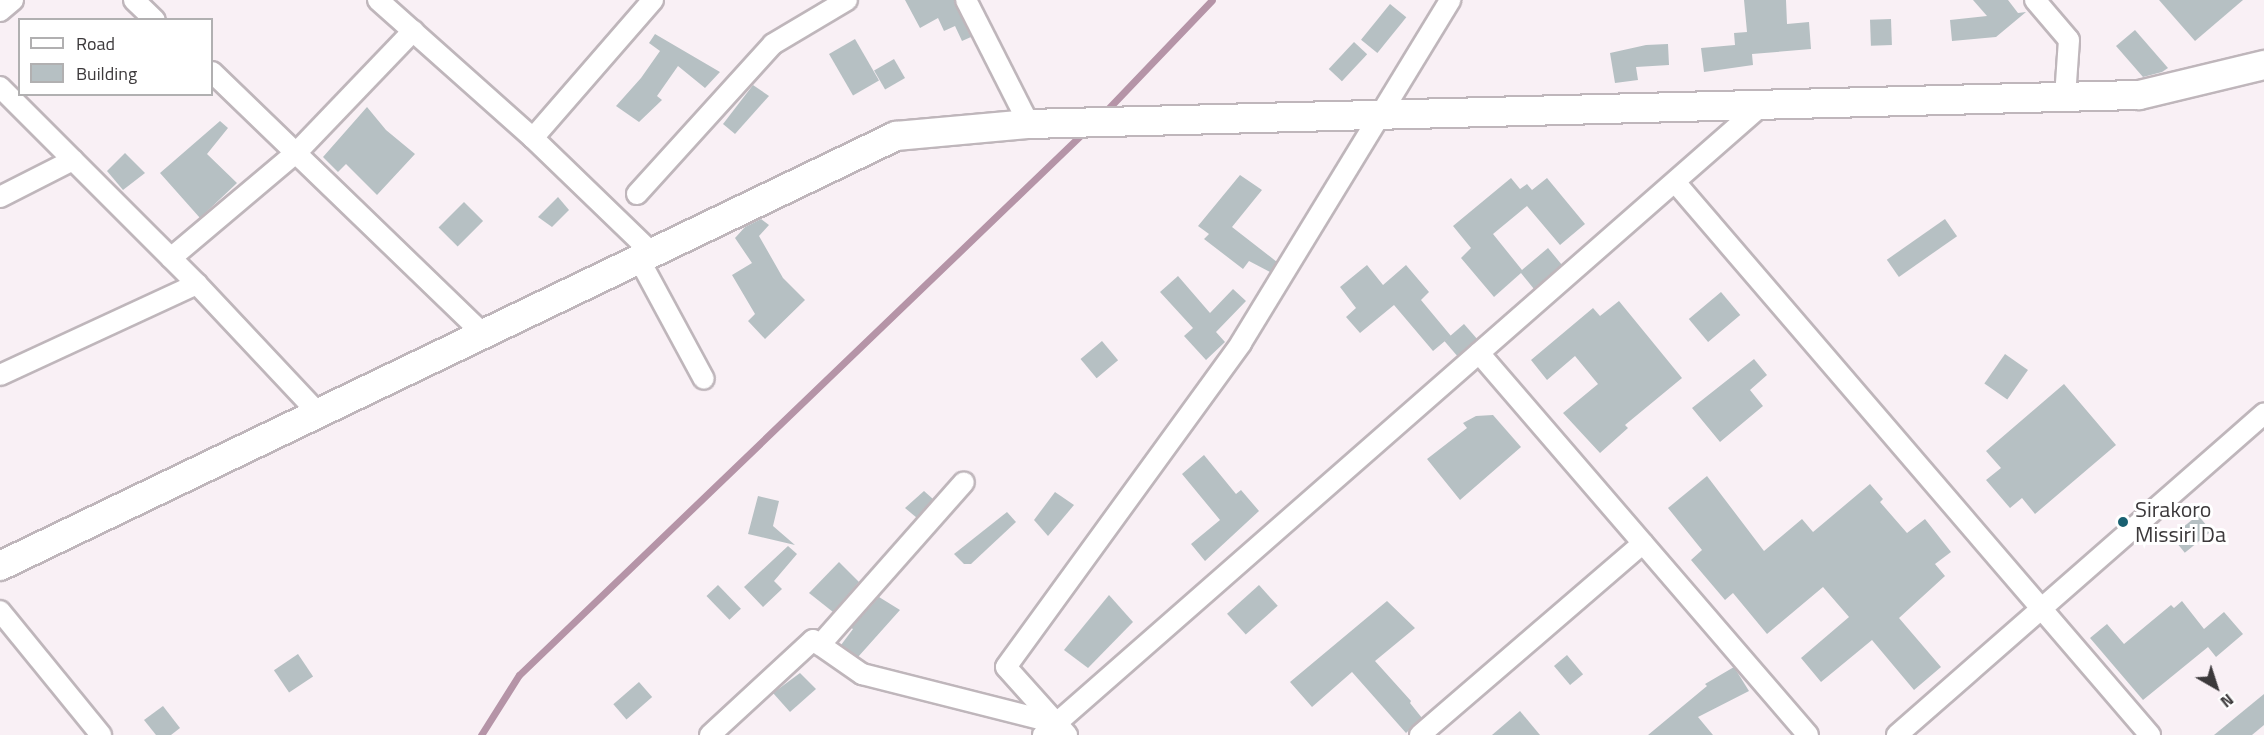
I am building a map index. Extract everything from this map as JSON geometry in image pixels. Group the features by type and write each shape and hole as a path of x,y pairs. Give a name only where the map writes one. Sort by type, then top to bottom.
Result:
{"street":[{"path":"0,11 13,0"},
{"path":"134,0 153,18"},
{"path":"378,0 533,138 646,256 704,379"},
{"path":"533,138 653,0"},
{"path":"637,194 773,44 847,0"},
{"path":"966,0 1029,124"},
{"path":"1056,731 1006,667 1240,344 1450,0"},
{"path":"2035,0 2069,40 2066,97"},
{"path":"171,258 297,152 413,31"},
{"path":"0,566 896,136 1029,124 2139,95 2264,65"},
{"path":"213,73 483,334"},
{"path":"0,87 197,284 318,413"},
{"path":"1056,731 1762,105"},
{"path":"0,196 73,160"},
{"path":"1675,182 2150,735"},
{"path":"0,375 197,284"},
{"path":"1479,354 1808,735"},
{"path":"1897,735 2264,414"},
{"path":"820,645 963,482"},
{"path":"1420,735 1643,543"},
{"path":"0,611 101,735"},
{"path":"710,735 813,640 862,674 1056,731"}],"building":[{"path":"905,0 954,0 971,37 962,41 955,26 944,31 938,18 920,28"},
{"path":"1744,0 1786,0 1787,24 1809,22 1811,49 1752,54 1753,65 1704,72 1701,48 1735,45 1734,33 1747,32"},
{"path":"1973,0 2008,0 2018,13 2026,12 1996,37 1952,41 1950,20 1987,16"},
{"path":"2159,0 2243,0 2195,41"},
{"path":"1390,4 1406,17 1377,53 1361,40"},
{"path":"1891,19 1892,45 1871,46 1870,20"},
{"path":"2135,30 2168,68 2143,77 2116,46"},
{"path":"655,34 720,72 705,88 678,66 657,96 662,100 639,122 616,106 641,78 660,51 649,43"},
{"path":"855,39 879,81 853,96 829,54"},
{"path":"1354,42 1367,54 1342,81 1329,69"},
{"path":"1668,44 1669,65 1636,67 1638,80 1615,83 1610,53 1646,45"},
{"path":"894,59 905,78 885,90 874,70"},
{"path":"753,85 769,96 735,134 723,124"},
{"path":"367,107 386,130 415,154 377,195 346,164 338,172 323,157"},
{"path":"220,121 228,128 207,154 237,183 200,218 160,173"},
{"path":"125,153 145,173 123,190 107,171"},
{"path":"1240,175 1262,190 1232,227 1277,262 1270,272 1249,261 1243,269 1204,239 1209,234 1198,226"},
{"path":"1511,178 1520,189 1527,184 1532,190 1547,178 1585,224 1560,245 1527,206 1493,234 1522,270 1548,248 1562,265 1534,289 1521,273 1494,297 1461,258 1471,248 1453,226"},
{"path":"558,197 569,210 552,227 538,217"},
{"path":"464,202 483,221 458,247 439,227"},
{"path":"761,219 769,225 759,236 783,278 805,300 765,339 748,321 755,314 732,275 752,263 735,238 745,227"},
{"path":"1945,219 1957,236 1899,277 1887,260"},
{"path":"1367,265 1383,285 1406,265 1429,292 1421,300 1451,336 1433,351 1394,305 1360,333 1346,317 1356,308 1340,287"},
{"path":"1178,276 1210,313 1233,289 1246,301 1216,332 1225,342 1206,360 1184,336 1193,328 1160,292"},
{"path":"1721,292 1740,315 1708,342 1689,319"},
{"path":"1619,301 1682,378 1625,425 1628,428 1600,453 1563,413 1598,384 1575,356 1547,380 1531,360 1593,308 1600,316"},
{"path":"1464,324 1477,339 1457,356 1444,341"},
{"path":"1102,341 1118,360 1097,378 1081,359"},
{"path":"2005,354 2028,370 2007,400 1984,383"},
{"path":"1754,359 1767,375 1750,390 1763,406 1720,442 1692,408"},
{"path":"2064,384 2116,445 2035,514 2022,498 2010,508 1986,480 2001,468 1986,451"},
{"path":"1493,415 1521,447 1460,500 1427,459 1467,428 1463,423 1476,416"},
{"path":"1204,455 1236,494 1241,490 1259,511 1205,561 1191,544 1220,520 1182,474"},
{"path":"1707,476 1764,551 1802,519 1813,532 1870,484 1883,499 1880,502 1907,533 1925,519 1951,552 1935,564 1945,576 1899,618 1941,667 1914,690 1872,640 1821,682 1801,658 1849,617 1823,587 1767,634 1733,593 1725,600 1691,560 1702,550 1668,508"},
{"path":"924,491 933,499 917,518 905,508"},
{"path":"1055,492 1074,505 1048,536 1034,520"},
{"path":"758,496 779,501 773,526 795,545 748,534"},
{"path":"1007,512 1016,522 971,564 964,564 954,554"},
{"path":"2198,515 2211,531 2185,553 2172,536"},
{"path":"788,546 797,554 774,581 782,589 763,607 744,587"},
{"path":"839,562 859,582 833,612 809,593"},
{"path":"718,585 741,609 729,620 706,596"},
{"path":"1259,585 1278,606 1246,635 1227,614"},
{"path":"1109,595 1133,622 1088,668 1064,650"},
{"path":"879,597 900,610 858,657 841,645 853,629 851,628"},
{"path":"1387,601 1415,628 1375,661 1411,701 1410,703 1422,718 1406,733 1352,672 1312,707 1290,682"},
{"path":"2182,601 2204,629 2224,612 2243,634 2216,657 2208,647 2143,700 2090,638 2107,624 2124,644 2171,605 2174,608"},
{"path":"298,654 313,676 289,693 274,670"},
{"path":"1567,655 1583,674 1570,685 1554,666"},
{"path":"1734,667 1749,691 1698,717 1713,735 1648,735 1707,686 1705,684"},
{"path":"800,673 816,689 790,712 773,693"},
{"path":"639,682 652,697 626,719 613,704"},
{"path":"2264,694 2264,725 2252,735 2214,735"},
{"path":"163,706 180,728 171,735 156,735 144,720"},
{"path":"1520,711 1540,735 1492,735"}],"waterway":[{"path":"1104,113 1212,0"},
{"path":"481,735 519,675 1085,131"}],"place":[{"name":"Sirakoro Missiri Da","path":"2123,522"}]}
